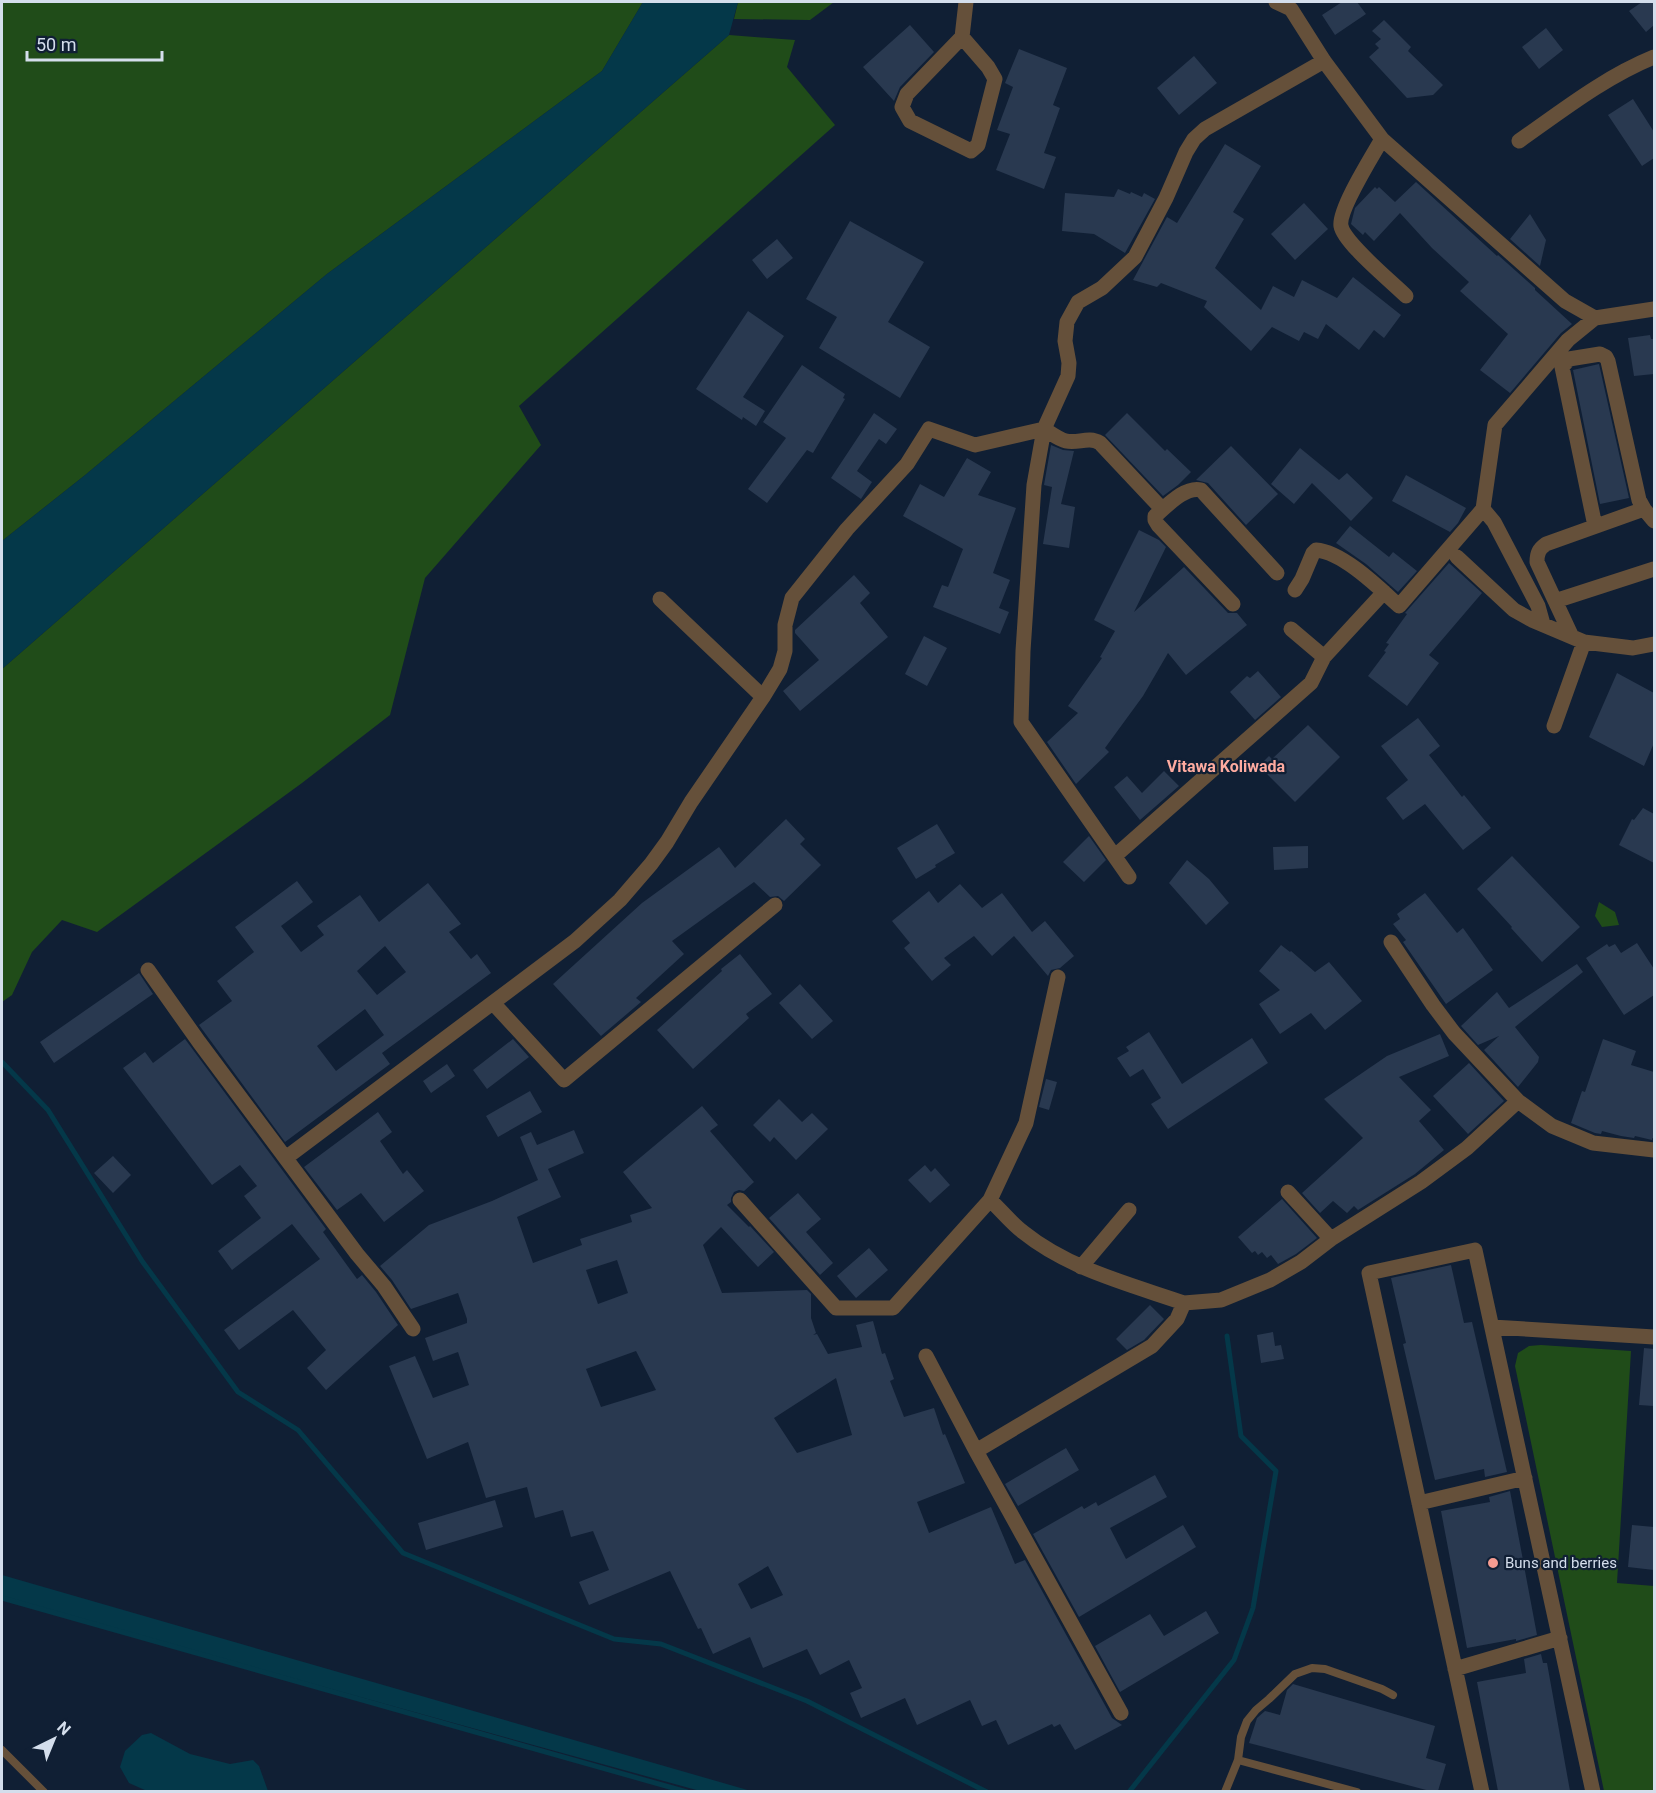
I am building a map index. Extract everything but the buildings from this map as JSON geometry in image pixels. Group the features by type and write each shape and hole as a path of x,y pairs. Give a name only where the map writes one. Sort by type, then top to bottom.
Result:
{"street":[{"path":"962,37 988,67 995,79 978,145 970,151 910,121 902,107 907,94 962,37 966,2"},
{"path":"1276,2 1291,9 1324,61 1382,139 1565,301 1595,318"},
{"path":"1291,9 1304,2"},
{"path":"1519,141 1608,79 1654,57"},
{"path":"1129,877 1021,722 1023,651 1034,485 1044,429 1068,376 1070,363 1065,341 1067,322 1078,302 1102,288 1135,257 1194,139 1205,129 1324,61"},
{"path":"1382,139 1344,208 1340,224 1344,234 1357,250 1406,296"},
{"path":"1295,590 1316,550 1322,550 1340,559 1399,606 1483,509 1495,425 1573,335 1595,318 1654,309"},
{"path":"1573,335 1578,358"},
{"path":"1554,726 1578,639 1555,601 1537,562 1537,554 1546,544 1595,526 1649,515 1639,500 1608,362 1606,357 1600,354 1569,359 1562,367 1595,526"},
{"path":"286,1158 575,941 620,900 667,842 780,669 785,651 785,625 792,598 847,529 907,464 929,429 975,445 1044,429 1068,442 1094,440 1100,443 1162,509"},
{"path":"1233,604 1155,520 1155,516 1162,509 1186,492 1194,488 1201,490 1277,573"},
{"path":"1483,509 1494,522 1538,606 1543,624"},
{"path":"1456,557 1514,610 1532,620 1578,639 1633,648 1654,644"},
{"path":"1555,601 1654,569"},
{"path":"1115,856 1311,682 1324,657 1383,592"},
{"path":"660,599 763,697"},
{"path":"1291,629 1324,657"},
{"path":"493,1003 564,1080 775,905"},
{"path":"1391,942 1454,1033 1518,1101 1552,1126 1593,1143 1654,1150"},
{"path":"148,970 357,1254 384,1286 413,1329"},
{"path":"740,1200 836,1308 893,1308 990,1200 1026,1123 1058,977"},
{"path":"990,1200 1023,1232 1081,1267 1184,1303 1221,1300 1270,1280 1404,1194 1467,1148 1518,1101"},
{"path":"1288,1192 1331,1239"},
{"path":"1081,1267 1130,1210"},
{"path":"1482,1791 1369,1273 1475,1250 1593,1791"},
{"path":"976,1451 1152,1346 1177,1319 1184,1303"},
{"path":"1492,1327 1654,1337"},
{"path":"926,1356 1121,1713"},
{"path":"1419,1503 1525,1478"},
{"path":"1455,1669 1560,1638"}],"lane":[{"path":"1225,1791 1238,1760 1241,1737 1247,1721 1295,1674 1312,1668 1324,1669 1393,1695"},
{"path":"2,1750 44,1791"},
{"path":"1238,1760 1357,1791"}],"green space":[{"path":"2,2 643,2 602,71 327,274 84,476 2,541"},
{"path":"738,2 834,2 810,20 734,19"},
{"path":"729,35 795,40 787,67 835,125 519,406 541,445 425,578 390,715 302,783 97,932 62,920 32,952 12,995 2,1002 2,669"},
{"path":"1599,902 1615,912 1619,925 1602,927 1595,916"},
{"path":"1529,1346 1631,1351 1617,1583 1654,1586 1654,1791 1604,1791 1515,1366 1518,1353"}],"water":[{"path":"643,2 738,2 729,35 2,669 2,541 84,476 327,274 602,71"},
{"path":"2,1575 751,1791 700,1791 2,1598"},
{"path":"151,1733 190,1754 230,1764 253,1760 259,1766 268,1791 147,1791 129,1783 120,1767 125,1751 142,1735"}],"waterway":[{"path":"2,1062 48,1110 142,1261 238,1392 298,1430 403,1553 614,1639 661,1644 807,1701 987,1792"},
{"path":"1129,1792 1234,1660 1253,1608 1276,1471 1241,1436 1227,1336"},
{"path":"2,1598 687,1792"}],"place":[{"name":"Buns and berries","path":"1493,1563"}],"district":[{"name":"Vitawa Koliwada","path":"1226,766"}]}
